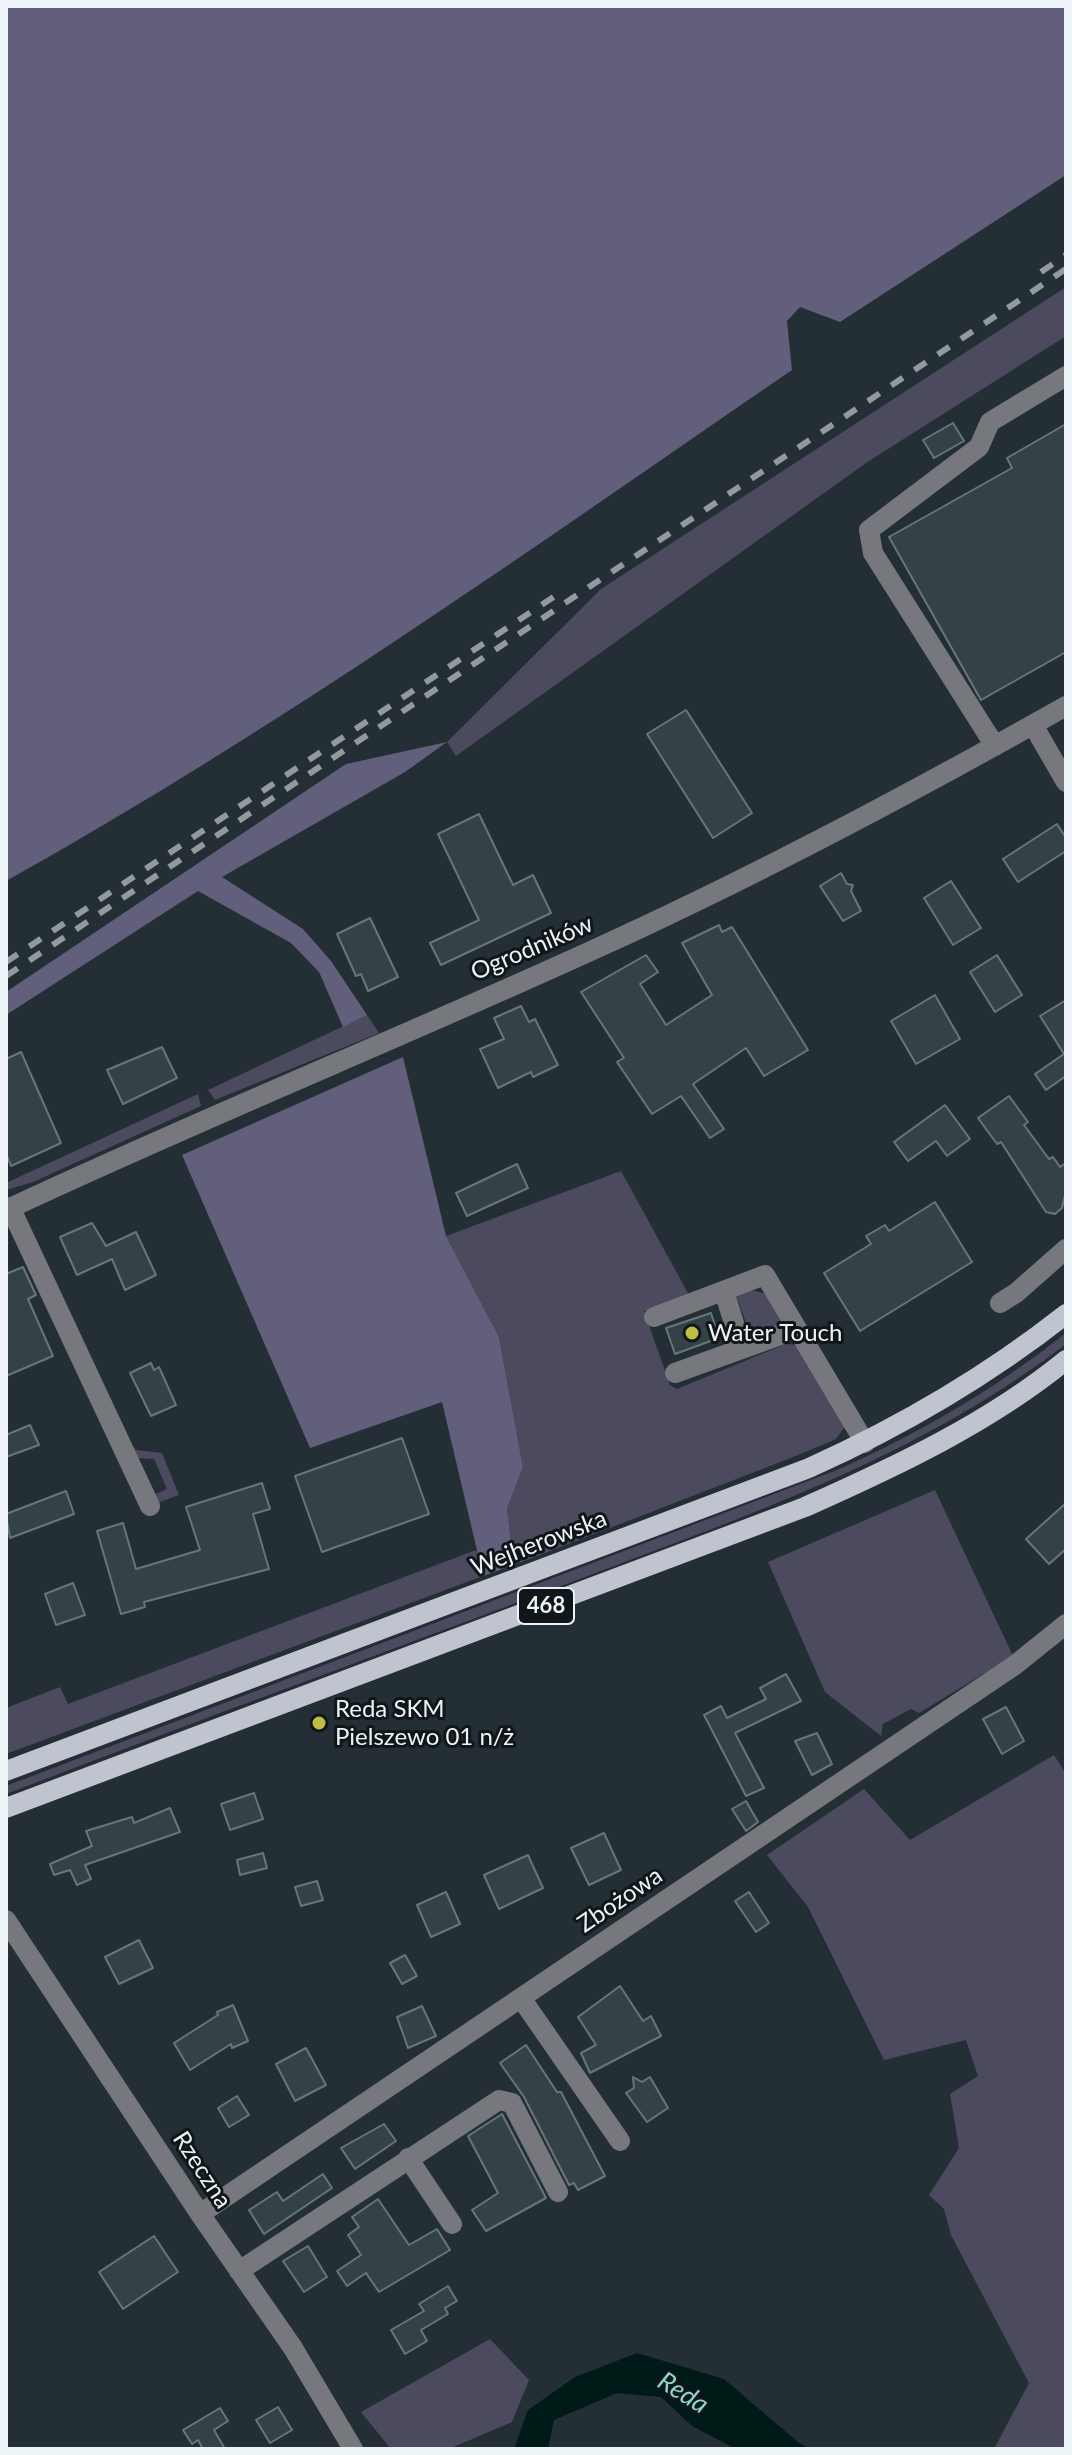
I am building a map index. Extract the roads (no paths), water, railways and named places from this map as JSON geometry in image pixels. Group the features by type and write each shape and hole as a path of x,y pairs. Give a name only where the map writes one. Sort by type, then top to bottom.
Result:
{"main road":[{"name":"Wejherowska","path":"6,1771 755,1489 865,1443 930,1409 1009,1359 1066,1314"},
{"name":"468","path":"6,1808 805,1507 870,1477 972,1423 1066,1360"}],"street":[{"path":"995,746 873,553 869,530 979,447 990,422 1066,376"},
{"name":"Ogrodników","path":"8,1208 160,1137 592,951 700,900 1066,706"},
{"path":"1033,725 1066,782"},
{"path":"8,1208 150,1506"},
{"path":"1000,1303 1066,1249"},
{"path":"654,1317 765,1275 865,1443"},
{"path":"724,1291 742,1349"},
{"path":"675,1373 797,1329"},
{"name":"Zbożowa","path":"200,2214 1015,1665 1066,1624"},
{"name":"Rzeczna","path":"6,1920 200,2214 293,2348 353,2449"},
{"path":"521,1998 620,2141"},
{"path":"239,2271 499,2100 512,2103 558,2192"},
{"path":"408,2158 452,2224"}],"water":[{"name":"Reda","path":"637,2353 724,2379 799,2443 811,2449 736,2449 692,2426 661,2397 617,2393 554,2420 548,2449 514,2449 528,2410 575,2377"}],"railway":[{"path":"1041,272 1066,255"},
{"path":"6,976 1066,269"},
{"path":"6,962 555,596"}],"place":[{"name":"Water Touch","path":"692,1333"},
{"name":"Reda SKM Pielszewo 01 n/ż","path":"319,1723"}]}
